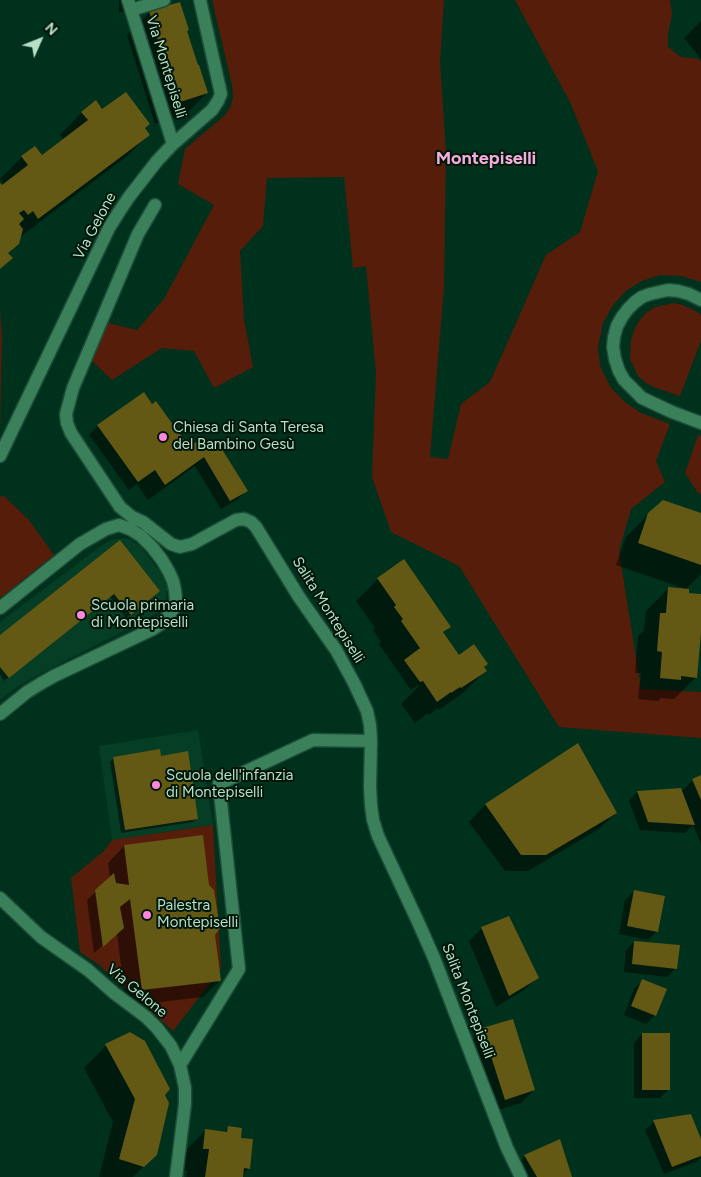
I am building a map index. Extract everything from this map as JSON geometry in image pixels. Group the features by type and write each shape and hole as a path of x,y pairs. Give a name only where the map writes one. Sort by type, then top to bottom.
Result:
{"street":[{"path":"129,5 164,0"},
{"name":"Via Gelone","path":"0,456 118,212 157,161 173,144 212,110 218,101 221,94 200,0"},
{"name":"Via Montepiselli","path":"129,5 173,144"},
{"name":"Salita Montepiselli","path":"155,205 138,234 72,388 66,414 67,423 71,433 131,523 143,522 171,544 180,547 192,544 236,520 244,519 251,522 256,527 299,597 336,650 367,711 370,724 371,805 378,836 430,949 521,1177"},
{"path":"701,300 689,294 668,290 642,298 635,302 622,317 617,326 613,347 619,371 624,380 642,398 672,412 701,422"},
{"path":"0,608 94,534 131,523 162,560 173,581 176,599 174,608 169,615 153,629 54,676 19,698 0,714"},
{"path":"180,1066 239,969 219,784 313,740 371,741"},
{"name":"Via Gelone","path":"0,898 41,937 88,970 114,993 146,1016 171,1046 180,1066 185,1088 185,1104 176,1177"}],"shaded area":[{"path":"212,0 444,0 440,62 446,152 444,287 430,457 448,459 461,404 490,382 546,255 580,232 598,171 570,102 515,0 670,0 672,14 668,34 668,47 681,57 699,59 701,62 701,282 681,276 660,275 642,281 627,290 613,305 603,323 598,347 600,366 611,388 626,403 641,413 670,424 656,461 665,482 631,509 619,551 641,689 701,692 701,738 559,727 459,566 391,532 372,477 376,373 366,266 353,268 344,177 267,178 263,226 240,251 244,319 253,367 214,388 194,351 162,348 112,380 91,360 104,322 137,330 164,299 214,205 178,184 185,149 224,116 231,106 233,97 232,85"},
{"path":"673,303 694,310 701,315 701,341 680,396 646,383 638,376 630,359 631,340 639,321 655,307"},
{"path":"0,310 2,337 0,432"},
{"path":"698,435 701,436 701,494 698,493 685,473"},
{"path":"4,496 29,520 54,555 0,598 0,497"},
{"name":"Scuola primaria di Montepiselli","path":"124,538 140,546 164,579 167,589 166,599 158,612 36,676 0,700 0,622 101,546 111,540"},
{"name":"Scuola dell'infanzia di Montepiselli","path":"198,730 213,825 112,840 99,746"},
{"name":"Palestra Montepiselli","path":"213,825 221,969 173,1031 98,964 80,952 71,878 104,851 112,840"}],"building":[{"path":"180,2 189,30 187,31 208,93 177,103 149,11"},
{"path":"126,92 150,124 145,128 150,135 38,219 33,211 28,215 24,210 19,213 24,219 19,224 23,229 19,244 8,253 13,258 0,269 0,183 2,185 28,165 21,156 35,146 42,155 88,120 81,112 96,100 102,109"},
{"path":"144,392 152,404 156,401 189,447 202,438 212,451 220,446 248,491 230,501 204,457 165,485 155,470 138,482 97,425"},
{"path":"663,500 701,513 701,565 638,543 648,513"},
{"path":"120,540 160,591 131,615 114,594 9,678 0,667 0,635"},
{"path":"404,559 451,627 443,632 459,655 474,644 488,664 484,667 487,671 437,702 423,681 420,682 404,660 420,648 401,621 403,619 394,607 396,605 377,578"},
{"path":"668,587 689,589 689,593 701,594 701,633 697,678 681,676 681,680 660,678 662,652 657,651 660,613 666,613"},
{"path":"578,743 617,813 546,855 521,855 485,804"},
{"path":"160,749 161,756 188,751 198,819 125,830 113,757"},
{"path":"701,775 701,800 692,779"},
{"path":"681,788 695,825 648,822 637,791"},
{"name":"Palestra Montepiselli","path":"203,835 209,885 214,890 220,928 215,935 221,981 142,990 130,899 120,907 124,928 103,947 95,890 114,873 116,883 129,885 124,845"},
{"path":"634,890 665,896 658,932 627,926"},
{"path":"509,916 539,978 509,996 481,927"},
{"path":"634,941 680,945 677,969 632,964"},
{"path":"642,979 667,989 656,1016 631,1006"},
{"path":"513,1019 535,1090 505,1100 482,1028"},
{"path":"130,1032 145,1041 170,1089 165,1095 169,1103 157,1155 144,1167 119,1159 135,1099 105,1044"},
{"path":"642,1033 670,1033 670,1090 642,1090"},
{"path":"691,1114 701,1139 701,1156 672,1167 653,1120"},
{"path":"228,1126 242,1128 241,1138 253,1139 250,1169 244,1168 243,1177 205,1177 209,1149 203,1149 205,1129 227,1132"},
{"path":"560,1139 572,1177 537,1177 524,1155"}],"place":[{"name":"Chiesa di Santa Teresa del Bambino Gesù","path":"163,437"},
{"name":"Scuola primaria di Montepiselli","path":"81,615"},
{"name":"Scuola dell'infanzia di Montepiselli","path":"156,785"},
{"name":"Palestra Montepiselli","path":"147,915"}],"district":[{"name":"Montepiselli","path":"486,159"}]}
